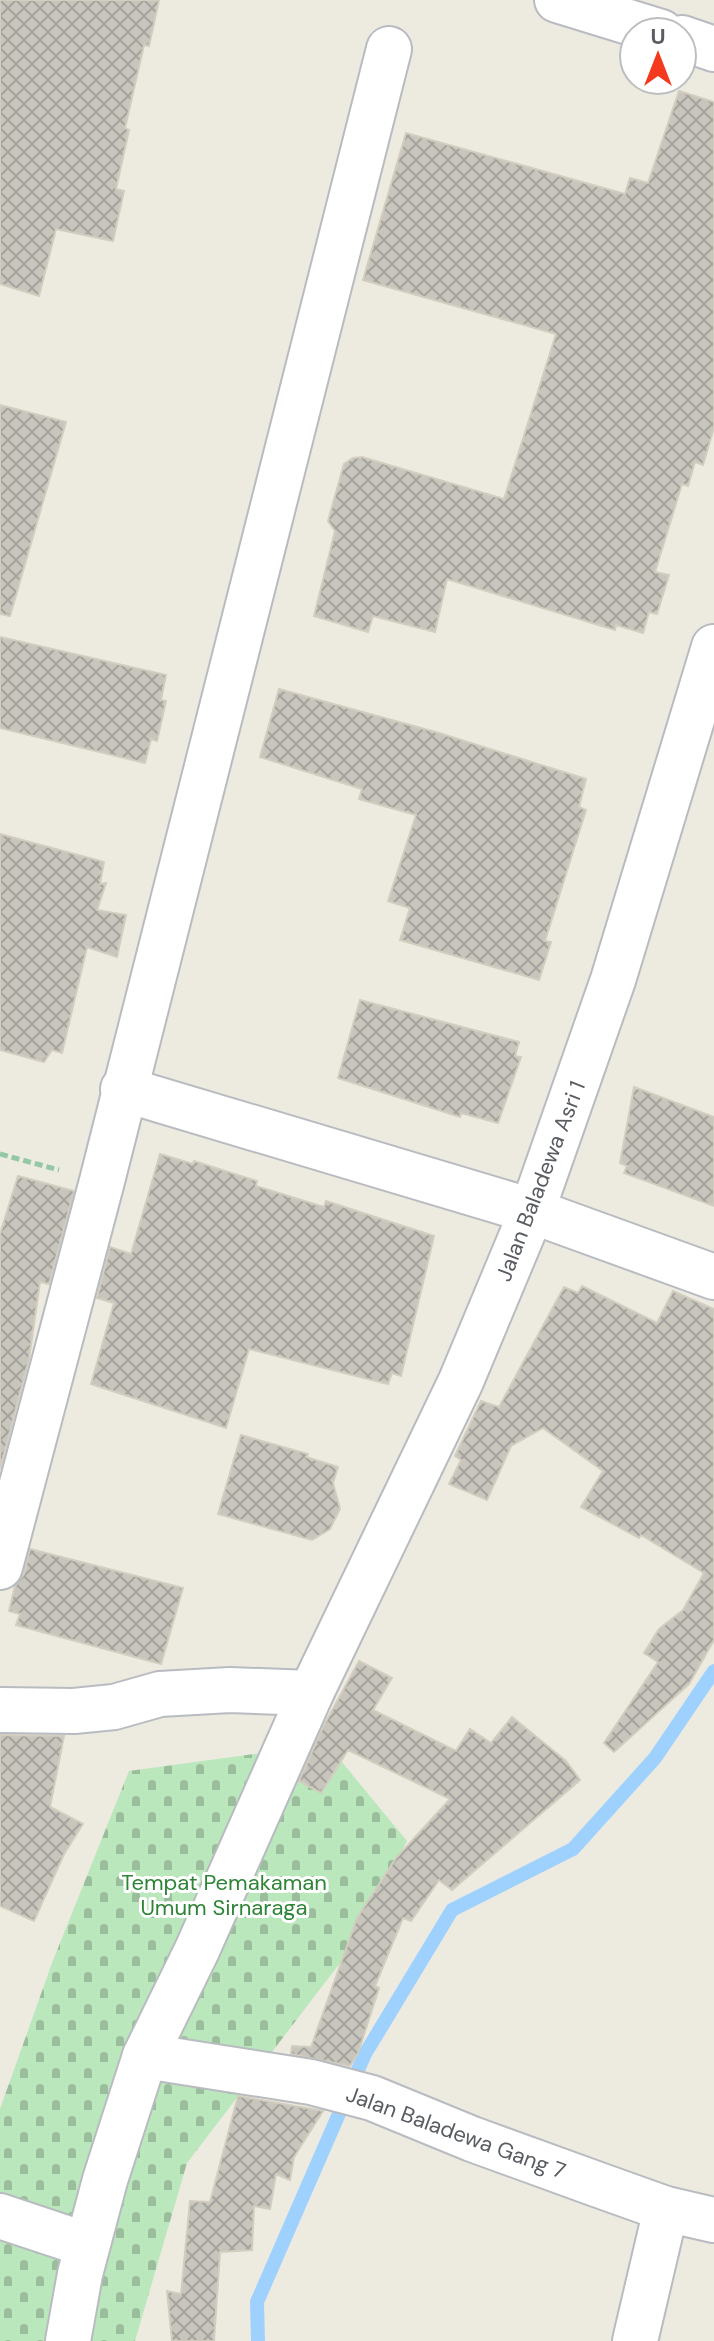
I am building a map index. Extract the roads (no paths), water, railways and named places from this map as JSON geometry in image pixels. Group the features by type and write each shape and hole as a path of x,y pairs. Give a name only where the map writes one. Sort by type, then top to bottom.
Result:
{"street":[{"path":"557,0 618,19"},
{"path":"0,1567 102,1181 389,49"},
{"name":"Jalan Baladewa Asri 1","path":"68,2341 87,2245 145,2056 197,1950 311,1693 461,1381 532,1211 613,980 714,647"},
{"path":"123,1089 532,1211 714,1277"},
{"path":"0,1710 74,1711 114,1707 160,1694 202,1691 311,1693"},
{"name":"Jalan Baladewa Gang 7","path":"145,2056 311,2082 372,2098 472,2139 700,2211"},
{"path":"635,2341 700,2211"},
{"path":"0,2216 87,2245"}],"waterway":[{"path":"258,2341 257,2302 365,2054 452,1910 573,1849 655,1758 714,1671"}],"park label":[{"name":"Tempat Pemakaman Umum Sirnaraga","path":"224,1894"}]}
